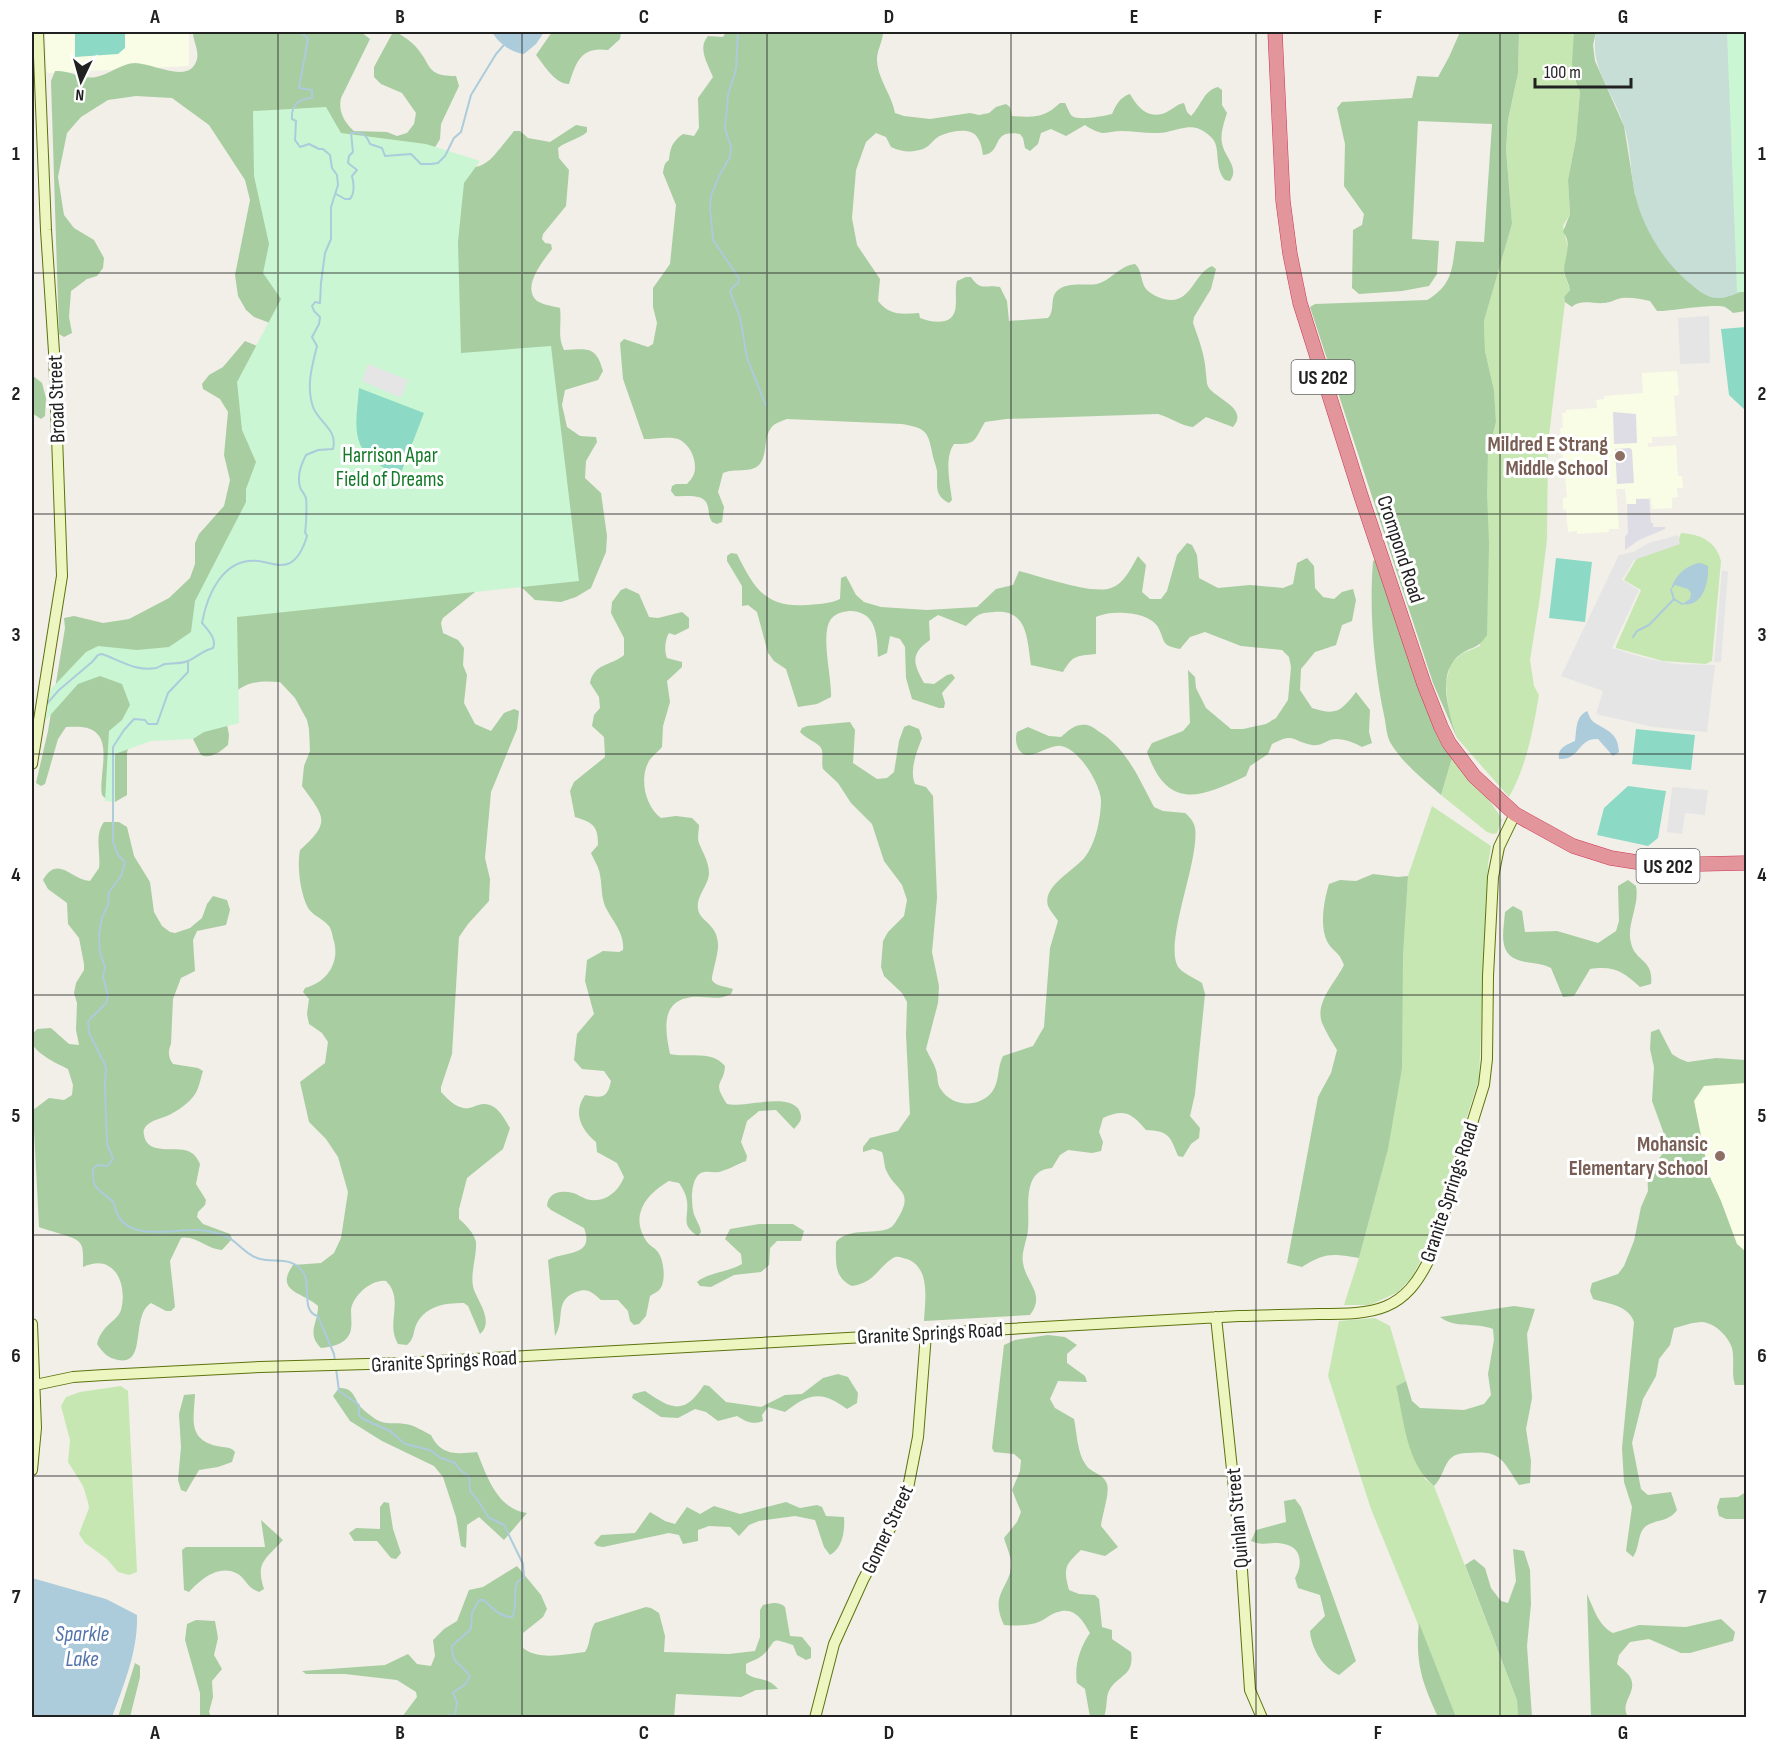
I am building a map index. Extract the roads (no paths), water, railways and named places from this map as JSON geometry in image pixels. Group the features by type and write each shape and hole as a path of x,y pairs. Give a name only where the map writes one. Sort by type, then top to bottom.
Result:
{"highway":[{"name":"Crompond Road","path":"1275,32 1283,201 1290,254 1303,312 1370,522 1437,719 1449,743 1474,776 1515,814 1556,838 1611,858 1655,866 1746,862"}],"street":[{"name":"Broad Street","path":"32,764 62,576 38,32"},
{"name":"Granite Springs Road","path":"35,1384 73,1377 260,1367 327,1367 1216,1317 1363,1314 1388,1306 1401,1298 1423,1273 1484,1085 1488,1059 1488,976 1493,877 1499,847 1515,814"},
{"name":"Quinlan Street","path":"1216,1317 1241,1555 1250,1690 1262,1718"},
{"path":"32,1324 36,1428 32,1470"},
{"name":"Gomer Street","path":"815,1718 834,1644 908,1488 918,1437 926,1334"}],"water":[{"path":"492,32 544,32 536,44 524,54 506,47"},
{"path":"1701,563 1708,566 1706,586 1700,598 1695,602 1682,604 1690,599 1691,593 1688,589 1675,585 1671,590 1673,585 1686,568"},
{"path":"1587,711 1594,722 1614,737 1619,752 1613,756 1598,739 1586,742 1571,756 1559,759 1559,752 1575,741 1578,720"},
{"name":"Sparkle Lake","path":"32,1578 106,1599 137,1615 133,1654 112,1717 32,1717"}],"waterway":[{"path":"44,707 59,690 98,655 102,654 128,665 149,669 165,664 185,662 213,648 213,638 202,623 213,590 226,571 246,561 278,565 290,563 299,555 304,544 307,536 305,532 306,498 299,483 301,466 306,455 318,450 333,449 334,442 333,436 313,407 310,384 317,346 312,337 320,317 312,306 315,302 320,303 325,253 331,239 331,207 338,185 330,155 323,149 309,144 300,147 295,140 296,121 292,119 294,106 299,101 312,98 312,90 299,88 308,39 301,32"},
{"path":"738,32 736,69 728,95 725,128 731,147 730,157 711,196 710,208 713,240 739,278 738,283 730,292 740,317 747,358 766,406"},
{"path":"336,194 345,199 350,199 353,194 352,176 357,170 348,163 349,156 353,152 351,133 363,134 370,144 382,148 385,156 411,154 421,164 438,163 445,156 454,138 461,132 471,95 504,45"},
{"path":"1671,590 1674,599 1682,604"},
{"path":"1633,637 1637,631 1649,625 1674,599"},
{"path":"188,661 188,672 168,693 157,724 148,724 145,720 134,719 113,747 113,842 118,855 125,862 121,876 109,892 108,905 102,917 99,934 100,953 105,967 103,977 108,996 106,1003 88,1022 89,1033 106,1067 107,1144 113,1158 107,1166 97,1165 93,1169 94,1182 98,1189 114,1203 118,1216 125,1224 135,1229 146,1232 195,1230 213,1232 228,1237 257,1258 293,1263 303,1272 307,1283 309,1309 318,1316 334,1354 335,1362"},
{"path":"336,1368 339,1391 359,1405 359,1415 363,1419 390,1431 405,1444 430,1450 441,1458 455,1463 469,1476 470,1491 488,1517 504,1525 523,1564 524,1578 517,1582 515,1609 512,1617 500,1614 484,1600 479,1600 472,1613 471,1629 452,1646 455,1660 470,1676 465,1684 453,1693 457,1702 455,1716 448,1715 449,1718"}],"place":[{"name":"Mildred E Strang Middle School","path":"1620,456"},
{"name":"Mohansic Elementary School","path":"1720,1156"}],"park label":[{"name":"Harrison Apar Field of Dreams","path":"390,467"}]}
